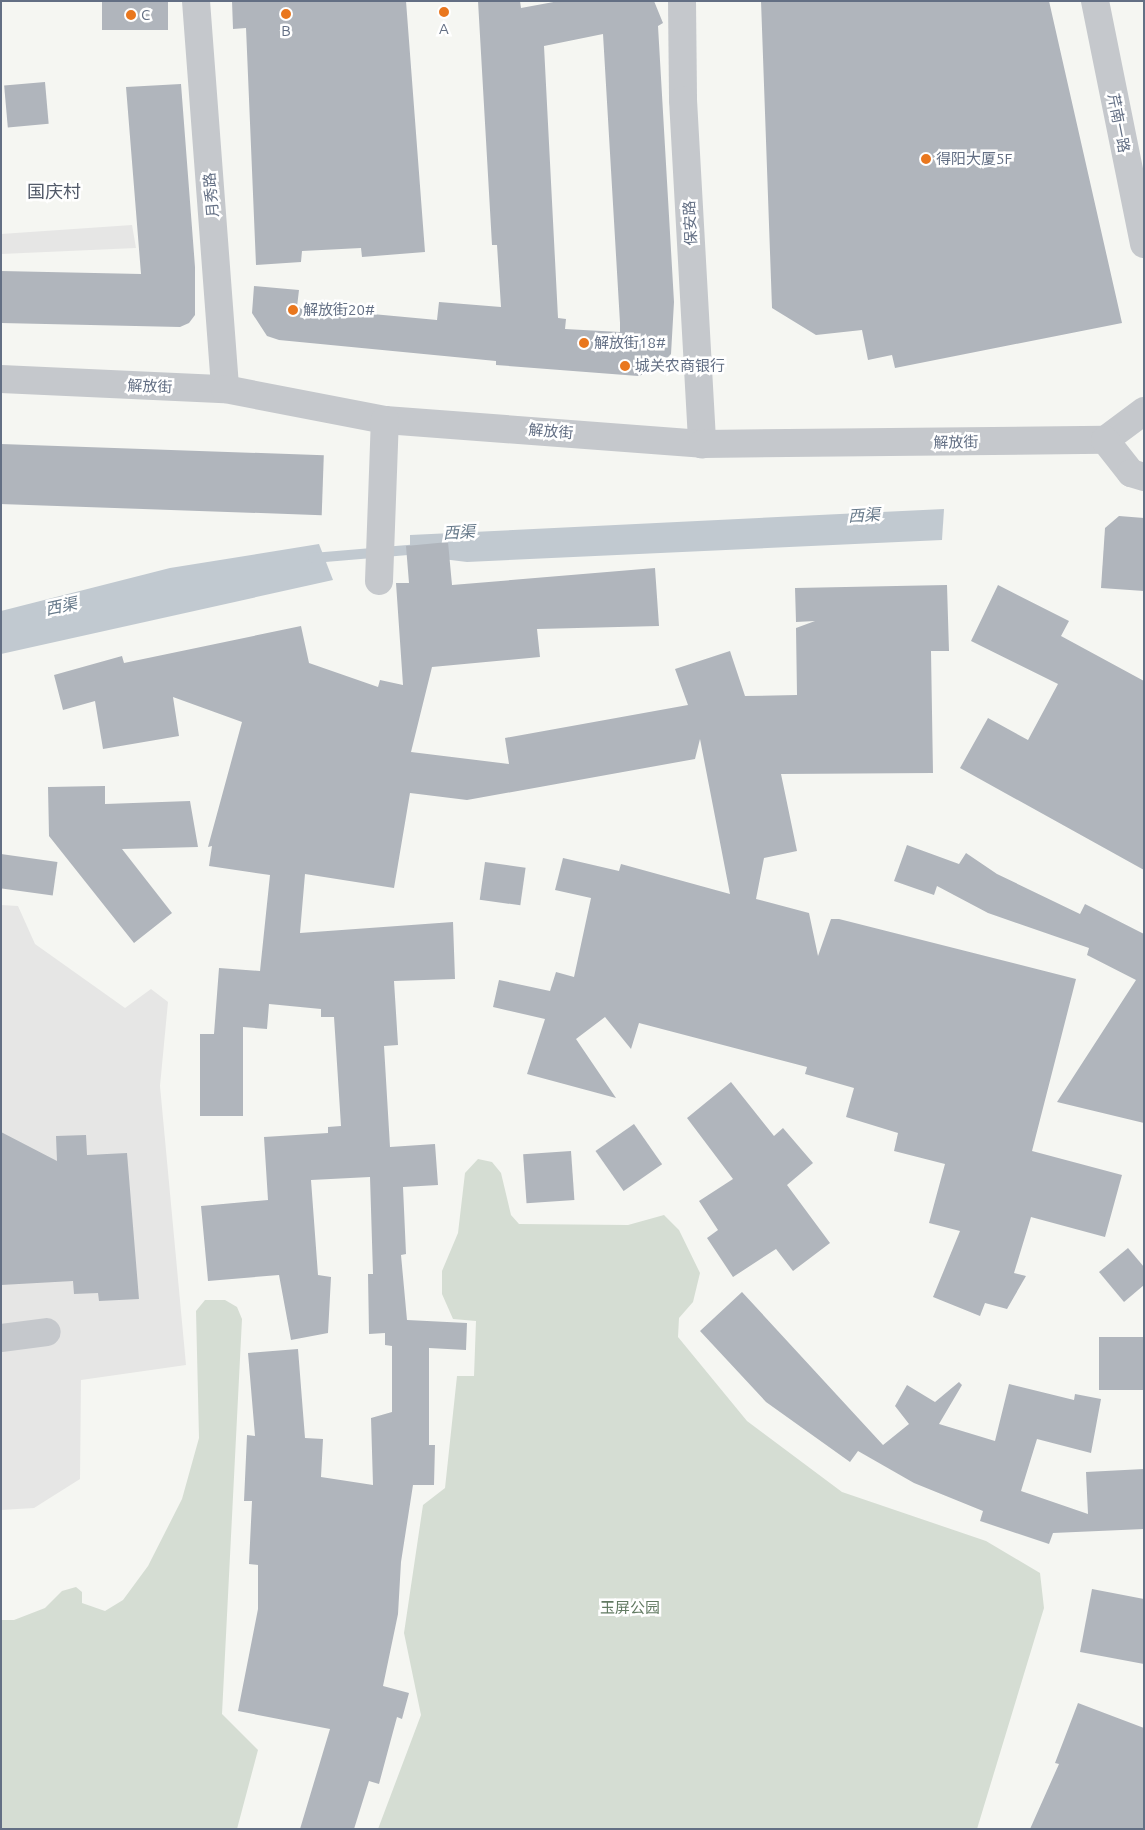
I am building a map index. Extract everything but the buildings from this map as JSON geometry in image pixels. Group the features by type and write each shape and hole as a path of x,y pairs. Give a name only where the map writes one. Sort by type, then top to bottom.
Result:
{"street":[{"name":"月秀路","path":"196,1 225,389"},
{"name":"保安路","path":"682,1 683,100 702,444"},
{"name":"芹南一路","path":"1095,1 1144,244"},
{"name":"解放街","path":"1,379 225,389 385,420 702,444 1105,440"},
{"path":"1105,440 1144,393"},
{"path":"1105,440 1144,411"},
{"path":"379,581 385,420"},
{"path":"1105,440 1131,472 1144,478"},
{"path":"1,1338 47,1332"}],"shaded area":[{"path":"132,225 136,248 1,254 1,234"},
{"path":"1,905 18,906 35,944 125,1008 151,989 168,1002 160,1086 186,1365 81,1380 80,1479 34,1508 1,1510"}],"green space":[{"name":"玉屏公园","path":"478,1159 492,1162 501,1173 511,1215 519,1224 628,1225 664,1215 679,1230 700,1273 693,1302 679,1318 678,1337 747,1421 842,1492 986,1541 1040,1573 1044,1608 977,1829 378,1829 421,1715 404,1633 423,1505 445,1488 457,1376 474,1376 476,1321 453,1319 442,1294 442,1271 458,1233 465,1173"},
{"path":"205,1300 225,1300 237,1307 242,1319 222,1714 258,1750 237,1829 1,1829 1,1620 14,1620 45,1608 62,1591 76,1587 82,1592 82,1603 105,1611 123,1600 148,1566 182,1499 199,1438 196,1311"}],"water":[{"path":"944,509 942,540 467,562 410,555 410,535"},
{"path":"319,544 333,580 1,654 1,611 170,568"}],"waterway":[{"name":"西渠","path":"313,558 420,549"}],"place":[{"name":"A","path":"444,12"},
{"name":"B","path":"286,14"},
{"name":"C","path":"131,15"},
{"name":"得阳大厦5F","path":"926,159"},
{"name":"解放街20#","path":"293,310"},
{"name":"解放街18#","path":"584,343"},
{"name":"城关农商银行","path":"625,366"}],"district":[{"name":"国庆村","path":"54,191"}]}
